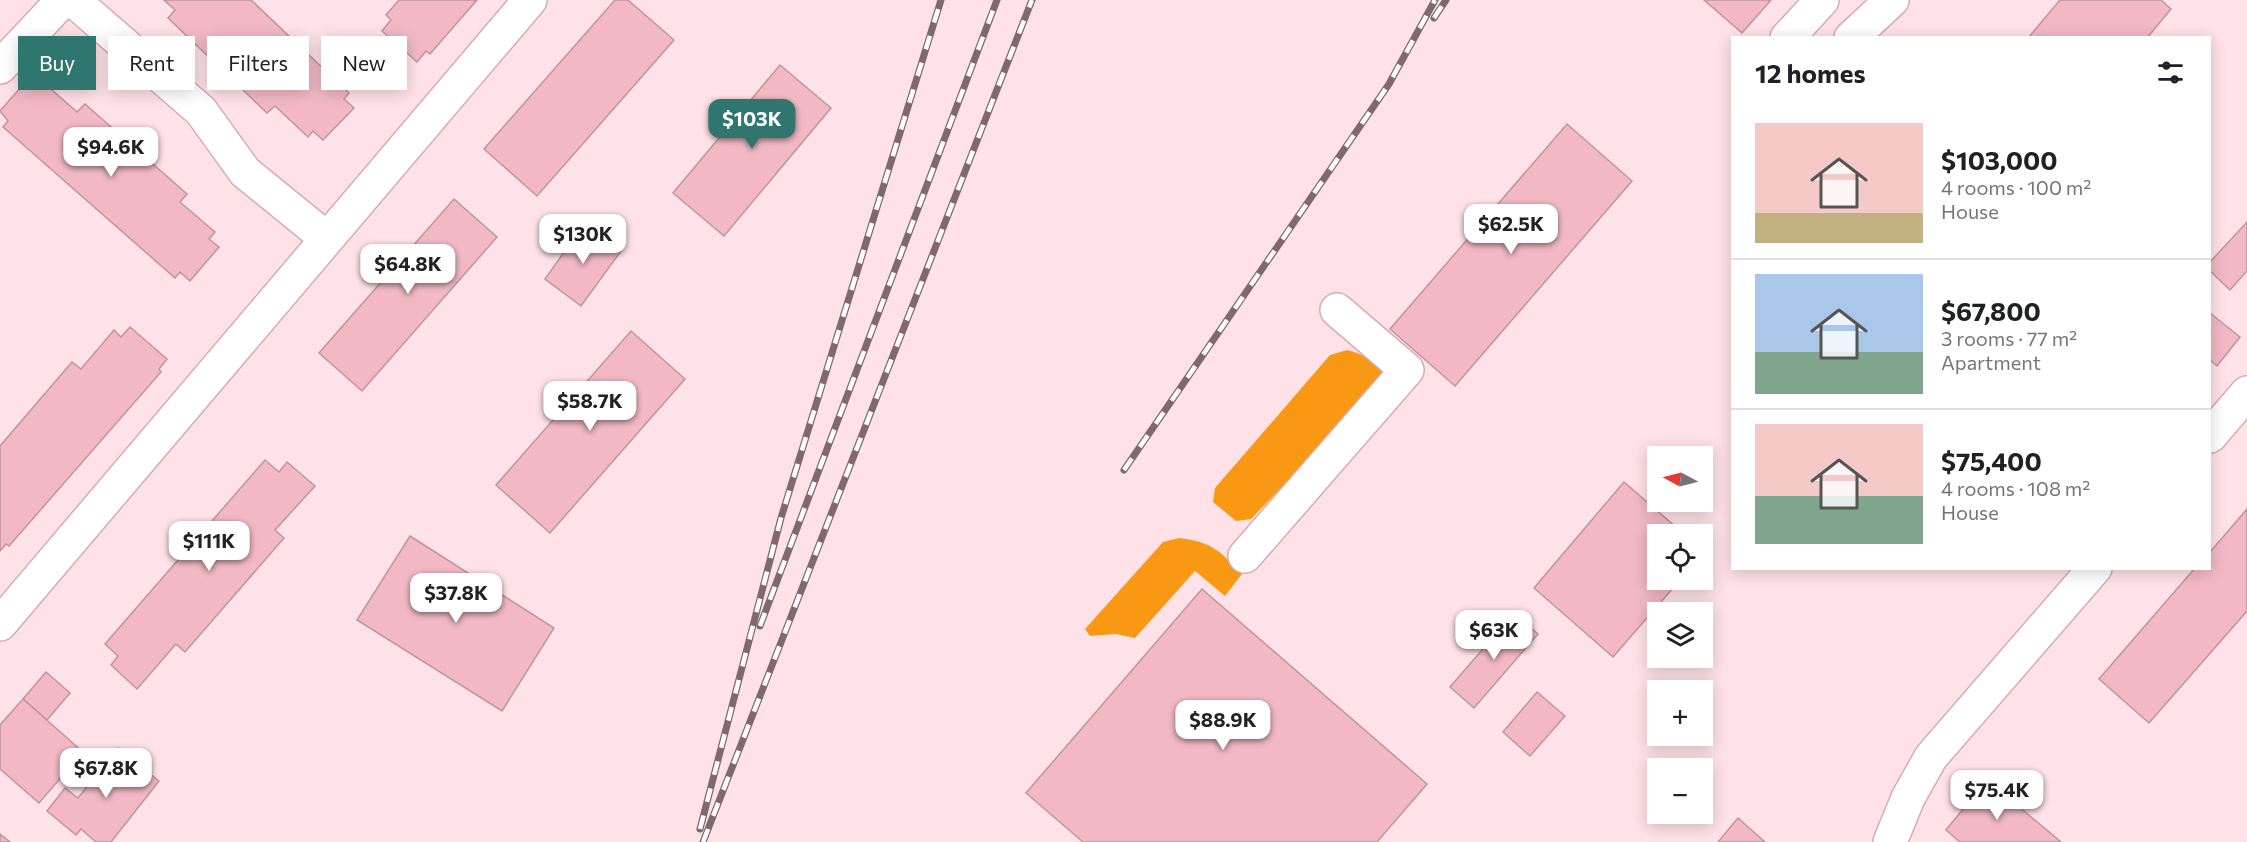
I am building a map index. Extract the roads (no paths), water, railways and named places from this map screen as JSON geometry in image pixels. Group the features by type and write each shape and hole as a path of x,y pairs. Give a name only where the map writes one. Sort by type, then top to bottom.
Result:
{"lane":[{"path":"0,67 63,0"},
{"path":"73,0 201,111 245,172 326,238"},
{"path":"0,624 530,0"},
{"path":"1789,36 1822,0"},
{"path":"1853,36 1892,0"},
{"path":"1245,556 1407,370 1337,310"},
{"path":"2211,435 2247,393"},
{"path":"1890,842 1908,798 1931,757 2093,570"}],"railway":[{"path":"700,829 781,518 941,0"},
{"path":"760,626 997,0"},
{"path":"703,842 1032,0"},
{"path":"1124,470 1389,84 1435,0"},
{"path":"1434,18 1446,0"}]}
